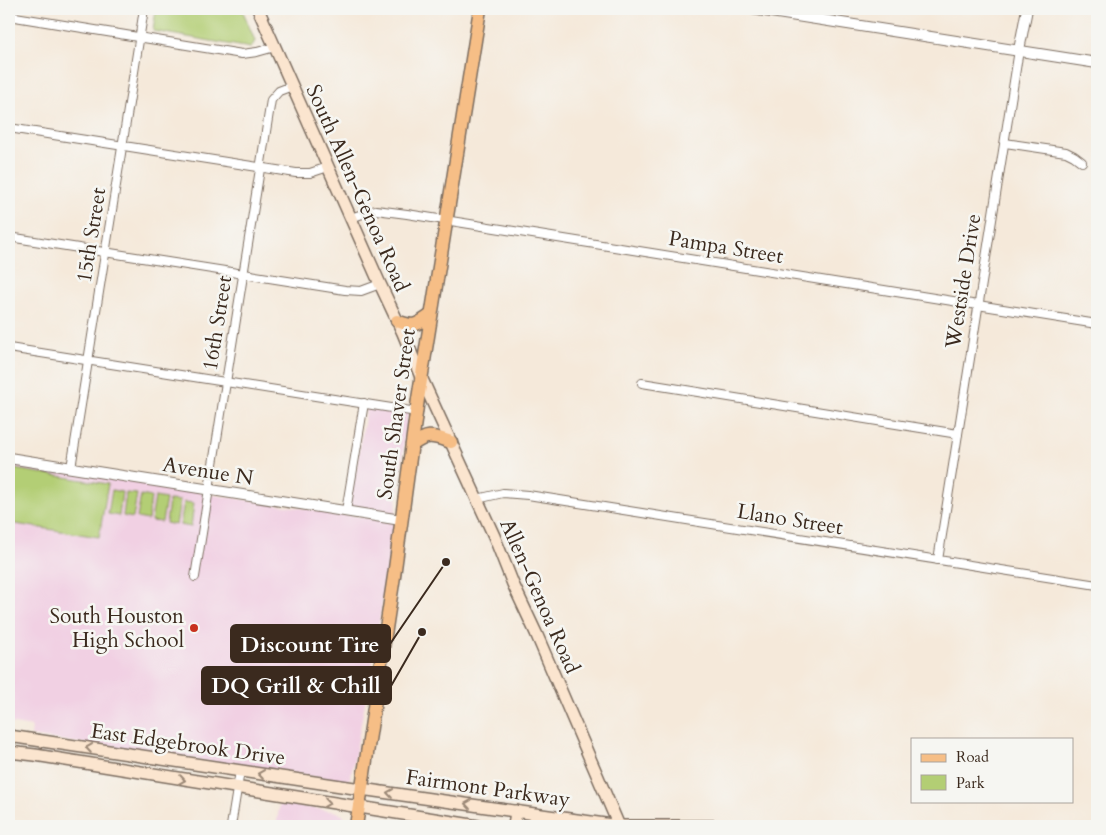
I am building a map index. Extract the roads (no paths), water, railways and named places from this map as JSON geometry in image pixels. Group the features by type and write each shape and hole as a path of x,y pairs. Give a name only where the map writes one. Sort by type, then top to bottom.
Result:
{"main road":[{"name":"South Allen-Genoa Road","path":"258,9 423,380"},
{"name":"South Shaver Street","path":"356,826 423,380 431,315 480,9"},
{"path":"397,321 414,326 431,315"},
{"name":"Allen-Genoa Road","path":"423,380 494,536 513,584 619,826"},
{"path":"412,445 422,438 430,436 451,442"},
{"name":"East Edgebrook Drive","path":"9,736 361,789"},
{"path":"35,756 36,740"},
{"name":"East Edgebrook Drive","path":"9,752 359,807"},
{"path":"134,772 137,756"},
{"path":"275,795 292,786 296,779"},
{"name":"Fairmont Parkway","path":"361,789 619,826 729,826"},
{"name":"Fairmont Parkway","path":"359,807 478,826"},
{"path":"514,826 516,811"}],"street":[{"name":"15th Street","path":"71,468 144,9"},
{"path":"752,9 1097,63"},
{"name":"Westside Drive","path":"938,560 1027,9"},
{"path":"9,16 242,54 275,47"},
{"name":"16th Street","path":"195,577 271,100 279,91 292,86"},
{"path":"9,128 296,173 310,173 328,167"},
{"path":"1005,143 1066,152 1082,162"},
{"name":"Pampa Street","path":"351,218 376,210 447,220 1097,324"},
{"path":"9,237 345,290 361,291 380,284"},
{"path":"9,348 417,412"},
{"path":"642,383 958,434"},
{"path":"346,511 364,403"},
{"name":"Avenue N","path":"9,458 401,520"},
{"name":"Llano Street","path":"477,499 503,493 528,495 1097,585"},
{"path":"231,826 240,771"}],"place":[{"name":"Discount Tire","path":"446,562"},
{"name":"South Houston High School","path":"194,628"},
{"name":"DQ Grill & Chill","path":"422,632"}]}
